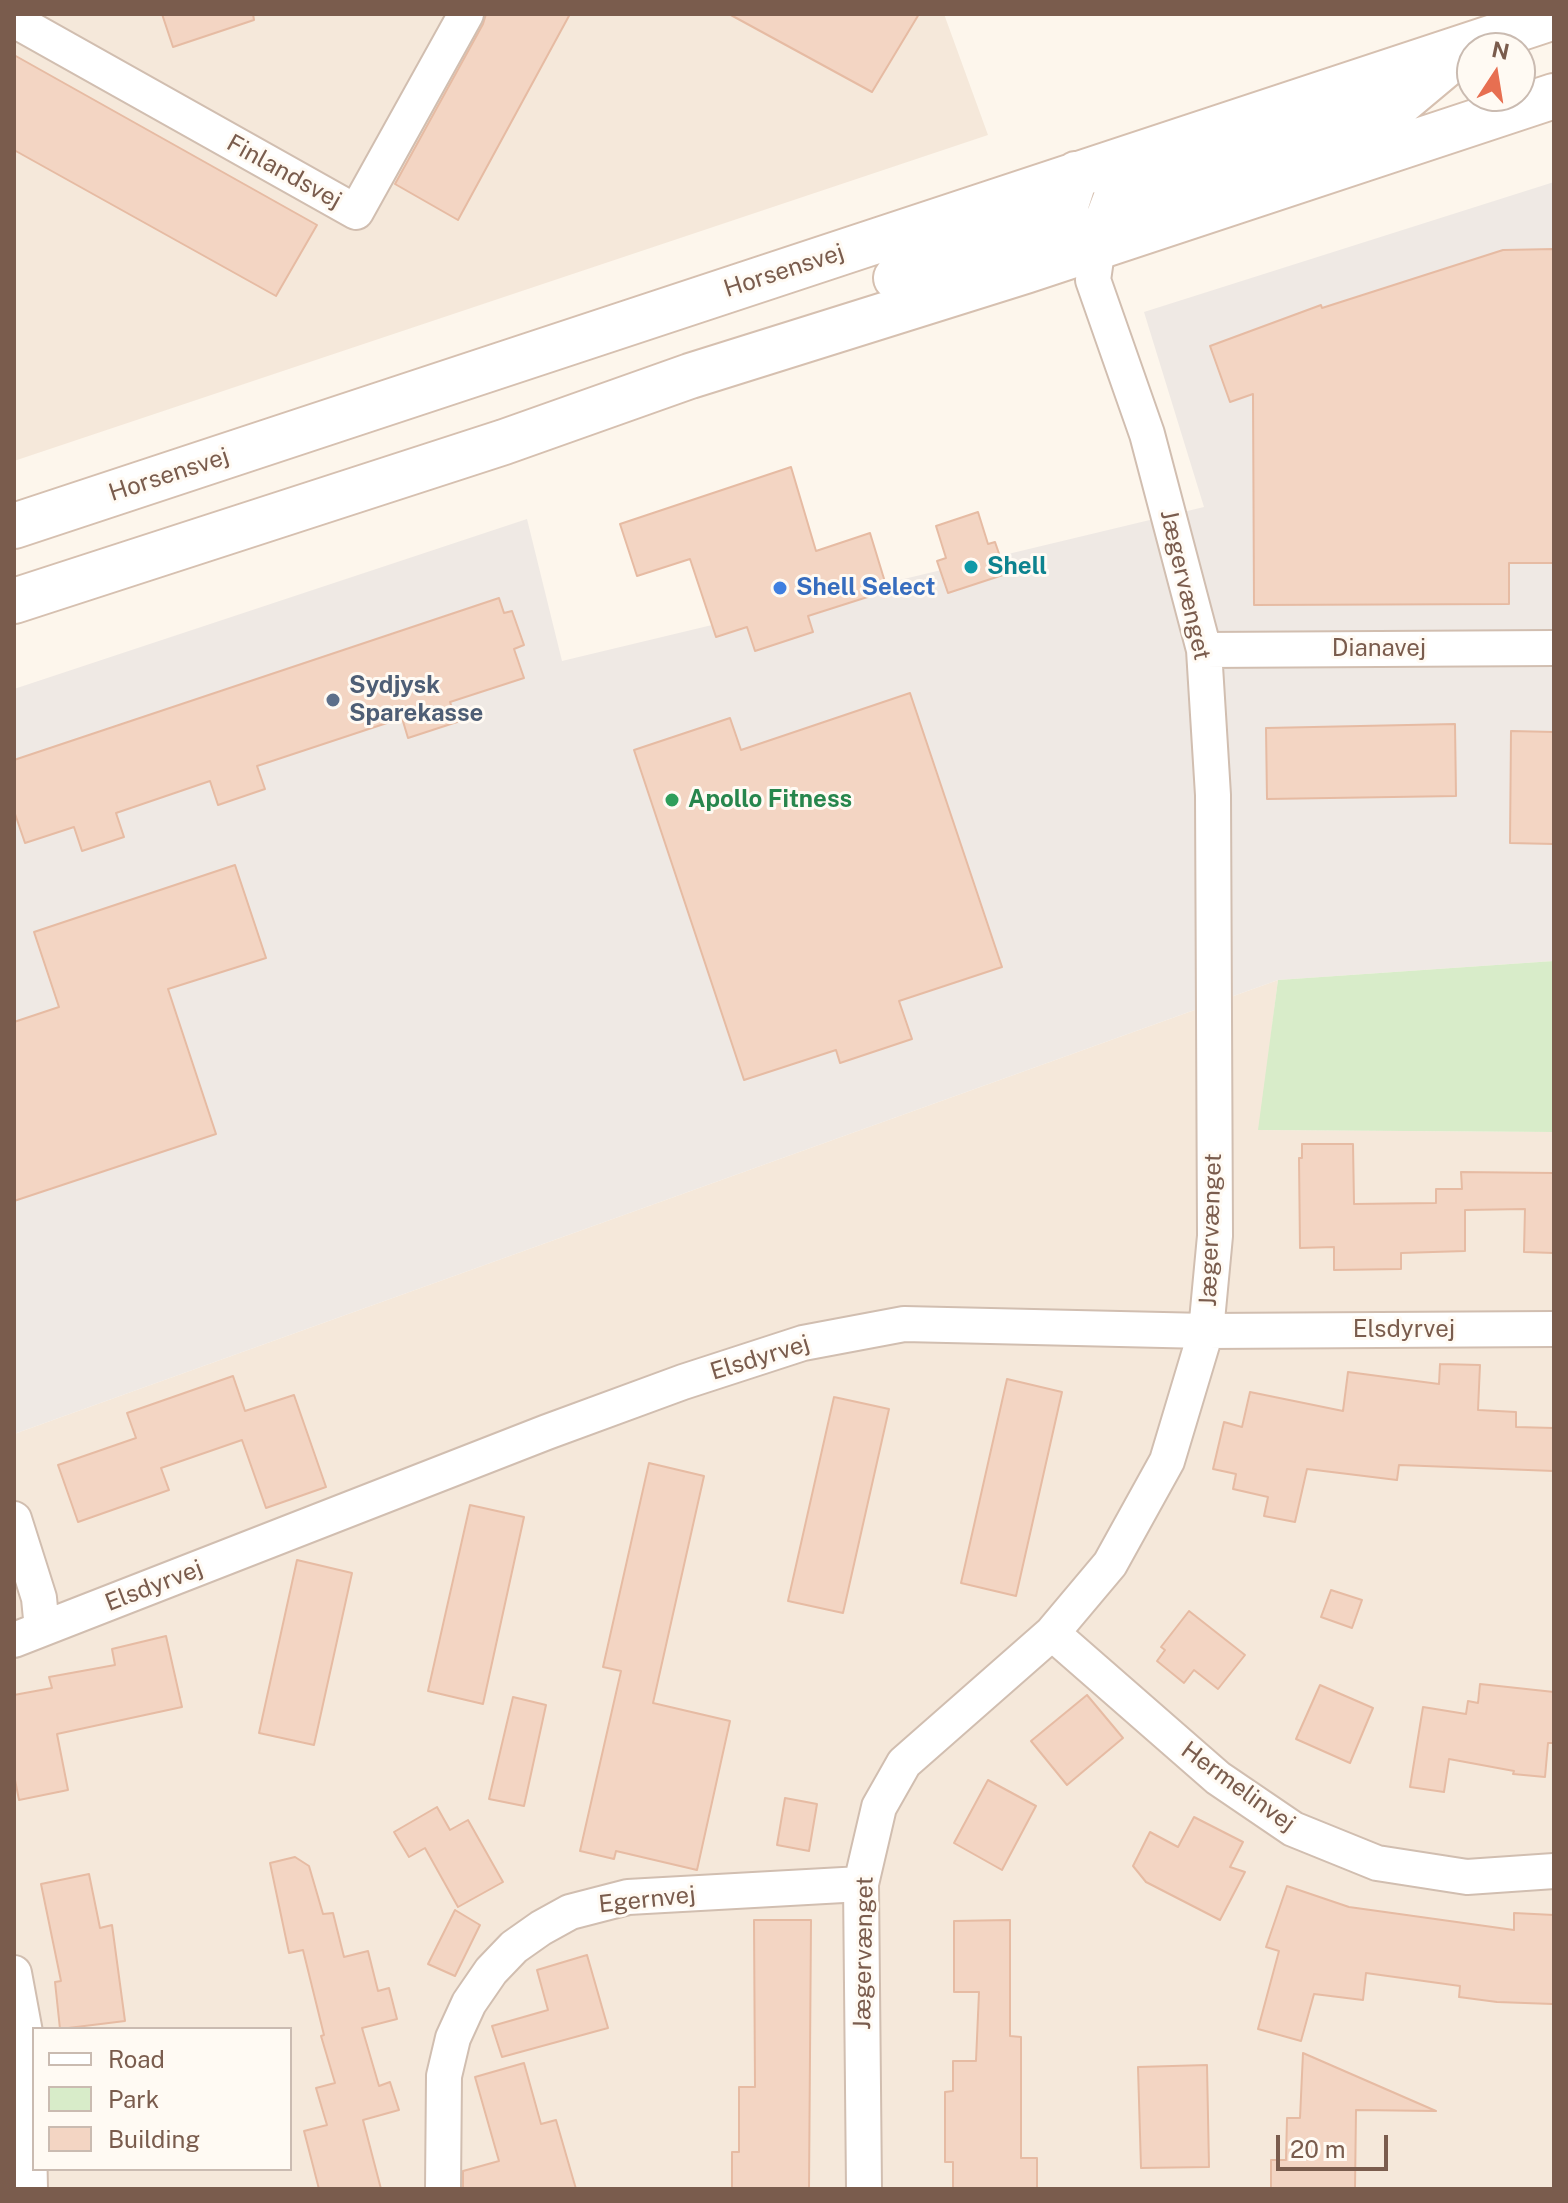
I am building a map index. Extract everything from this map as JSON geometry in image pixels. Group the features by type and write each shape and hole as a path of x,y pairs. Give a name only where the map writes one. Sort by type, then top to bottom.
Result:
{"main road":[{"name":"Horsensvej","path":"1507,32 1554,17"},
{"name":"Horsensvej","path":"14,526 1456,49"},
{"path":"1098,245 1117,195 1401,102 1456,56"},
{"path":"14,601 504,442 690,376 1025,271 1554,96"},
{"path":"690,376 741,328 1060,224 1076,174"}],"street":[{"name":"Finlandsvej","path":"14,20 356,212 466,14"},
{"name":"Jægervænget","path":"864,2189 861,1884 879,1807 904,1763 1052,1633 1110,1564 1167,1461 1206,1331 1215,1236 1213,795 1204,650 1147,434 1093,280 1098,245 1076,174"},
{"name":"Dianavej","path":"1204,650 1554,648"},
{"name":"Elsdyrvej","path":"28,1635 547,1432 683,1382 803,1343 904,1324 1206,1331 1554,1329"},
{"path":"14,1519 39,1598 28,1635"},
{"name":"Hermelinvej","path":"1052,1633 1218,1778 1293,1829 1377,1863 1467,1877 1554,1871"},
{"name":"Egernvej","path":"443,2189 444,2076 453,2038 469,2003 491,1971 514,1947 570,1912 628,1897 861,1884"},
{"path":"14,1973 27,2043 30,2189"}],"shaded area":[{"path":"14,14 944,14 988,135 14,461"},
{"path":"1554,182 1554,961 1278,980 14,1434 14,689 527,519 562,661 1204,507 1144,312"},
{"path":"1278,980 1259,1130 1554,1132 1554,2189 14,2189 14,1434"}],"green space":[{"path":"1554,961 1554,1132 1258,1130 1278,980"}],"building":[{"path":"162,14 253,14 254,20 173,47"},
{"path":"486,14 570,14 458,220 395,184"},
{"path":"729,14 919,14 872,92"},
{"path":"14,55 317,225 276,296 14,150"},
{"path":"1554,249 1554,563 1509,563 1509,604 1254,605 1253,394 1230,402 1210,346 1321,305 1322,308 1503,250"},
{"path":"791,467 816,551 870,533 885,582 874,585 877,594 808,616 813,632 755,651 747,627 716,637 690,559 637,576 620,524"},
{"path":"978,512 988,544 995,542 1006,574 948,593 937,561 946,558 936,526"},
{"path":"499,598 504,613 512,611 524,645 514,649 524,678 450,702 457,722 408,738 402,718 257,766 265,789 218,805 210,781 116,813 124,837 82,851 74,827 25,843 14,811 14,760"},
{"path":"910,693 1002,967 899,1001 912,1039 840,1063 836,1050 744,1080 634,750 730,718 741,750"},
{"path":"1455,724 1456,796 1267,799 1266,728"},
{"path":"1511,731 1554,732 1554,844 1510,843"},
{"path":"235,865 266,958 168,989 216,1134 14,1201 14,1022 59,1007 34,932"},
{"path":"1302,1144 1353,1144 1354,1204 1436,1203 1436,1189 1462,1189 1461,1172 1554,1173 1554,1253 1524,1252 1525,1209 1465,1210 1465,1251 1401,1253 1401,1269 1334,1270 1334,1247 1300,1248 1299,1158 1302,1158"},
{"path":"1440,1364 1480,1365 1478,1410 1516,1412 1516,1427 1554,1428 1554,1471 1399,1465 1397,1480 1307,1469 1295,1522 1264,1516 1268,1497 1233,1489 1236,1474 1213,1469 1224,1422 1242,1427 1250,1392 1343,1411 1348,1372 1439,1384"},
{"path":"233,1376 245,1411 294,1395 326,1487 266,1508 242,1440 161,1468 169,1490 78,1522 58,1465 136,1438 127,1413"},
{"path":"1007,1379 1062,1392 1016,1596 961,1583"},
{"path":"834,1397 889,1409 843,1613 788,1601"},
{"path":"649,1463 704,1476 653,1703 730,1721 697,1870 616,1851 614,1859 580,1851 621,1671 603,1667"},
{"path":"470,1505 524,1517 483,1704 428,1691"},
{"path":"297,1560 352,1573 314,1745 259,1733"},
{"path":"1331,1590 1362,1600 1352,1628 1321,1617"},
{"path":"1189,1611 1245,1655 1218,1689 1194,1670 1184,1683 1157,1661 1165,1650 1161,1647"},
{"path":"166,1636 182,1707 57,1734 68,1790 19,1800 14,1775 14,1695 52,1688 49,1677 115,1665 112,1649"},
{"path":"1480,1684 1554,1692 1554,1743 1548,1743 1545,1777 1513,1774 1514,1771 1449,1759 1444,1792 1410,1787 1423,1707 1466,1714 1468,1701 1478,1703"},
{"path":"1320,1685 1373,1708 1350,1763 1296,1739"},
{"path":"1087,1695 1123,1738 1067,1785 1031,1741"},
{"path":"513,1697 546,1705 524,1806 489,1799"},
{"path":"988,1780 1036,1806 1002,1870 954,1843"},
{"path":"785,1798 817,1804 809,1851 777,1845"},
{"path":"437,1807 450,1830 468,1820 503,1882 458,1907 425,1848 409,1857 394,1832"},
{"path":"1194,1817 1243,1842 1230,1867 1245,1872 1220,1920 1146,1882 1133,1866 1150,1832 1178,1847"},
{"path":"295,1857 309,1866 323,1914 333,1913 344,1957 368,1951 378,1991 389,1988 397,2019 362,2028 379,2086 390,2082 399,2110 363,2120 381,2189 319,2189 304,2131 327,2125 316,2088 335,2083 321,2036 324,2035 303,1950 289,1953 270,1863"},
{"path":"89,1874 100,1928 112,1925 125,2021 60,2027 55,1982 61,1981 41,1884"},
{"path":"1287,1886 1349,1907 1514,1930 1514,1913 1554,1915 1553,2004 1459,1997 1460,1986 1366,1973 1363,2000 1314,1994 1301,2041 1258,2029 1279,1951 1266,1947"},
{"path":"455,1910 480,1925 455,1976 428,1964"},
{"path":"754,1920 811,1920 809,2189 732,2189 732,2152 739,2152 739,2087 755,2087"},
{"path":"1010,1920 1010,2036 1021,2037 1021,2158 1037,2158 1037,2189 953,2189 953,2162 945,2162 945,2092 953,2091 953,2061 976,2061 979,1992 954,1992 954,1921"},
{"path":"587,1955 608,2028 502,2057 492,2026 548,2010 537,1970"},
{"path":"1303,2053 1436,2111 1356,2110 1355,2189 1271,2189 1271,2160 1286,2160 1287,2118 1300,2118"},
{"path":"524,2063 541,2124 556,2120 576,2189 463,2189 463,2171 499,2161 475,2077"},
{"path":"1207,2065 1209,2167 1141,2168 1138,2067"}],"place":[{"name":"Shell","path":"971,567"},
{"name":"Shell Select","path":"780,588"},
{"name":"Sydjysk Sparekasse","path":"333,700"},
{"name":"Apollo Fitness","path":"672,800"}]}
